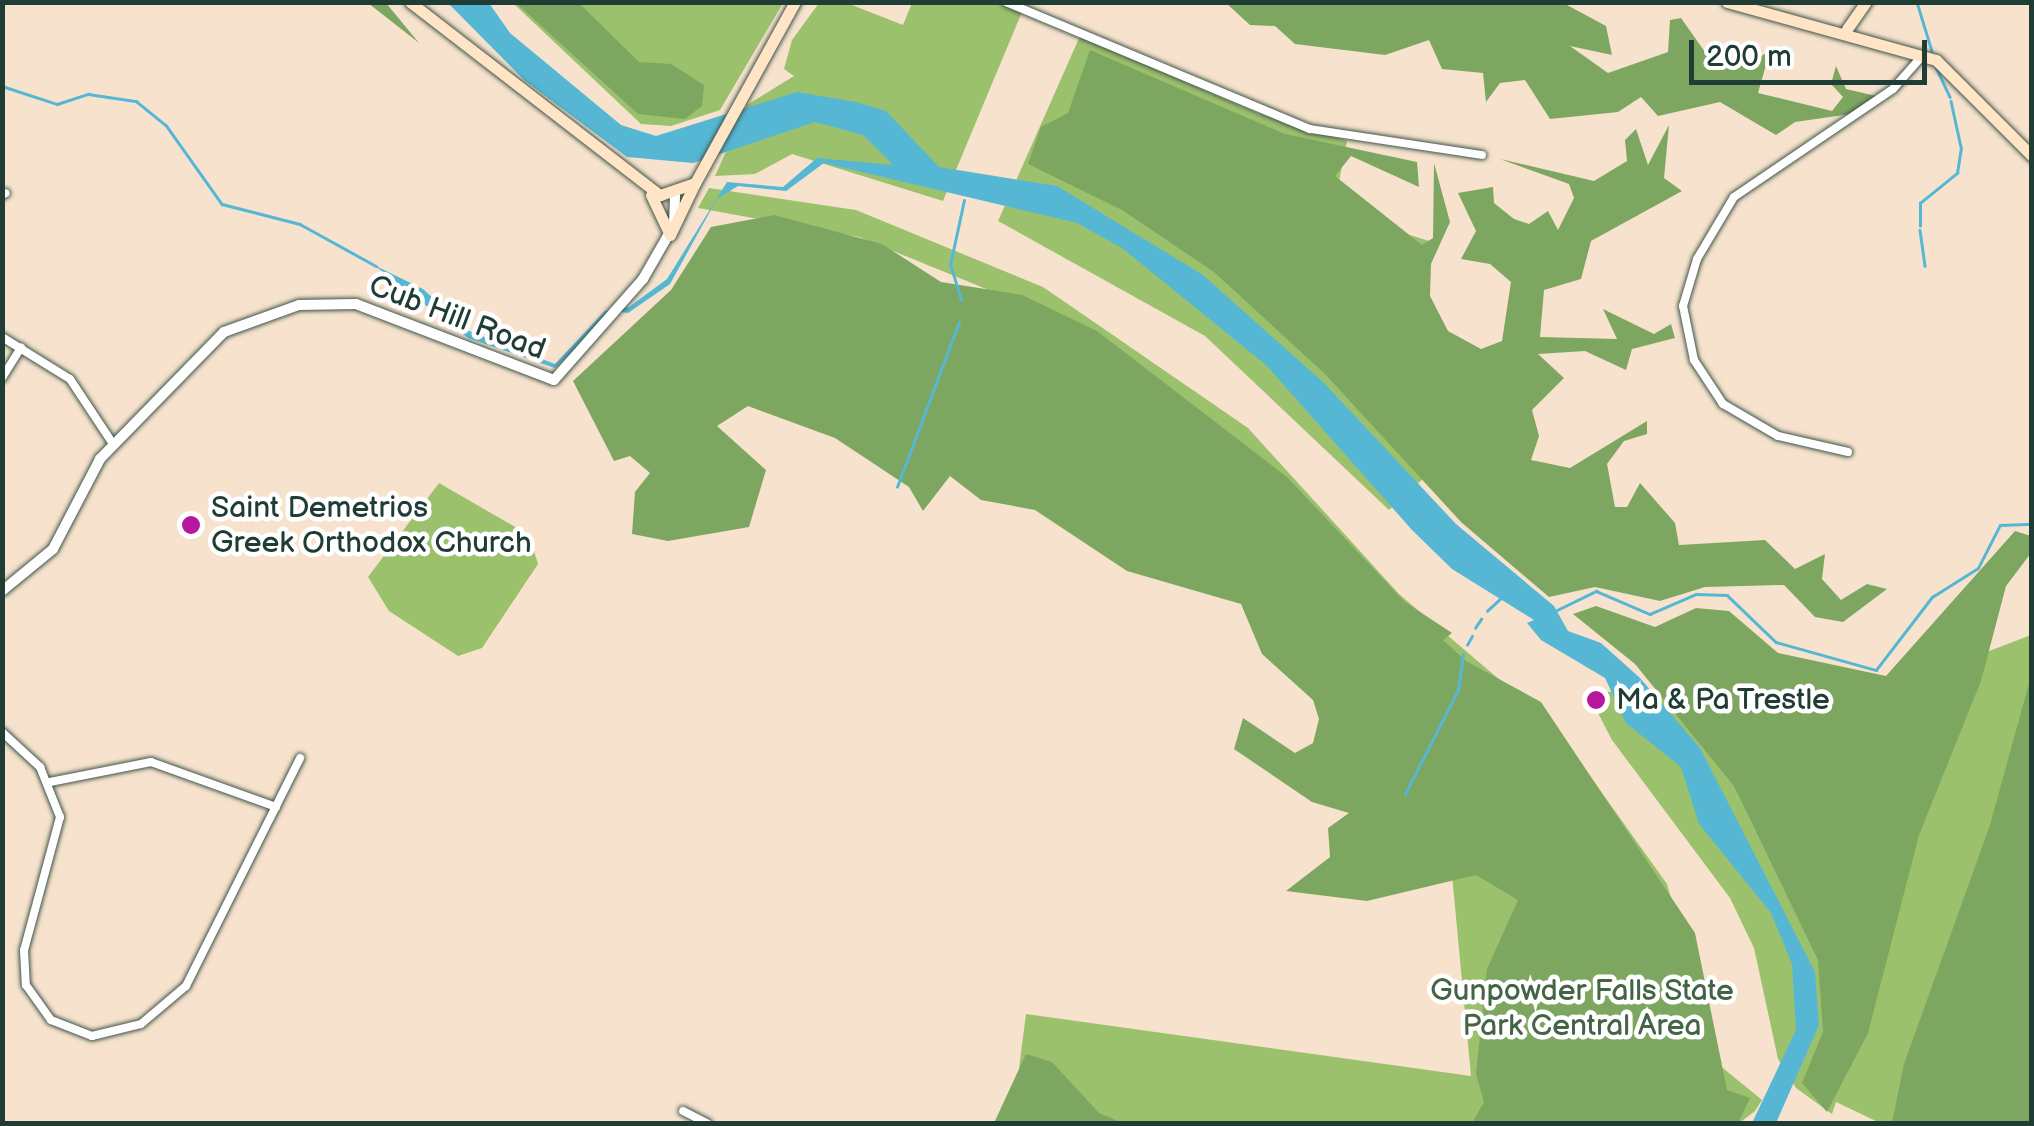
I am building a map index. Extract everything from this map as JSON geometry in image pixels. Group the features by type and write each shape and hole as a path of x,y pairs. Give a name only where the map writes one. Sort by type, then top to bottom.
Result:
{"main road":[{"path":"410,2 646,189 667,214 670,235"},
{"path":"670,235 742,94 795,2"},
{"path":"1727,2 1847,29 1923,55 1956,73 2032,156"},
{"path":"1847,29 1866,2"},
{"path":"646,189 675,194 697,178"}],"street":[{"path":"1006,2 1310,130 1482,156"},
{"path":"1848,452 1778,436 1723,404 1694,360 1684,306 1697,259 1734,196 1893,89 1923,55"},
{"name":"Cub Hill Road","path":"2,591 53,549 113,444 212,340 313,302 382,310 541,380 565,374 621,310 670,235 675,194"},
{"path":"2,337 79,389 113,444"},
{"path":"2,378 21,348"},
{"path":"2,732 50,782 61,832 24,974 40,1010 92,1036 140,1024 186,986 300,758"},
{"path":"50,782 150,762 276,807"},
{"path":"683,1111 708,1124"}],"green space":[{"path":"368,3 386,3 419,43"},
{"path":"513,3 783,3 720,110 671,126 641,124"},
{"path":"516,3 579,3 639,62 671,64 704,85 702,106 685,119 638,114"},
{"path":"819,3 847,3 903,25 912,3 998,3 1022,12 943,201 792,154 755,174 715,176 747,105 794,76 784,69 792,40"},
{"path":"1226,3 1567,5 1606,26 1612,55 1570,46 1608,73 1668,52 1670,20 1681,18 1712,62 1747,64 1770,51 1758,93 1832,111 1843,97 1831,84 1836,66 1846,89 1876,96 1851,114 1795,122 1776,135 1720,102 1658,116 1641,97 1618,112 1550,119 1525,80 1500,83 1486,102 1483,73 1442,69 1429,40 1385,55 1295,44 1275,26 1250,25"},
{"path":"1080,36 1257,113 1347,141 1333,212 1436,243 1375,300 1482,425 1389,510 1205,336 998,221"},
{"path":"1090,50 1285,134 1417,162 1419,187 1351,156 1335,176 1422,245 1433,238 1434,163 1450,222 1431,264 1430,296 1448,331 1481,349 1502,341 1511,282 1490,264 1461,259 1476,231 1458,193 1493,187 1494,203 1514,219 1529,224 1548,211 1558,230 1574,198 1569,184 1500,159 1594,181 1627,161 1625,140 1636,129 1648,165 1669,125 1664,178 1682,191 1591,241 1581,279 1544,290 1540,337 1617,339 1603,309 1654,334 1671,324 1675,338 1632,349 1626,370 1585,351 1538,354 1564,378 1532,410 1539,436 1531,460 1570,468 1647,421 1647,434 1624,441 1607,464 1615,507 1627,507 1640,483 1675,523 1679,545 1765,540 1795,569 1825,554 1822,579 1841,600 1867,584 1887,589 1843,622 1815,617 1784,585 1705,587 1660,601 1595,587 1549,597 1461,522 1326,375 1214,272 1122,210 1028,164 1041,127 1068,113"},
{"name":"Gunpowder Falls State Park Central Area","path":"709,188 856,210 1043,287 1248,428 1399,594 1555,727 1667,884 1718,1064 1762,1100 1755,1111 1738,1124 1012,1123 1026,1014 1471,1076 1431,653 1045,313 859,237 698,208"},
{"path":"774,215 882,244 941,282 1022,295 1097,331 1287,477 1405,602 1452,633 1443,640 1466,661 1541,702 1695,933 1727,1090 1750,1098 1738,1123 1472,1123 1484,1102 1476,1074 1487,969 1518,900 1476,875 1367,901 1286,891 1330,857 1328,828 1349,813 1312,802 1234,749 1243,718 1295,753 1313,743 1319,719 1313,700 1262,654 1241,604 1127,571 1035,510 981,500 950,476 923,511 909,487 835,438 748,406 717,426 766,470 749,527 668,541 632,534 635,492 650,473 630,456 614,461 573,381 671,290 711,227"},
{"path":"439,483 529,535 538,564 482,648 458,656 389,611 368,577"},
{"path":"2015,531 2031,536 2031,553 2006,586 1981,681 1919,835 1868,1033 1827,1112 1802,1083 1823,1032 1818,960 1734,786 1635,664 1573,614 1596,606 1655,627 1696,608 1729,611 1778,653 1886,676"},
{"name":"Gunpowder Falls State Park Central Area","path":"2031,635 2031,1123 1880,1123 1836,1102 1832,1114 1796,1088 1778,1059 1754,948 1730,898 1612,740 1587,692 1890,689"},
{"path":"2031,676 2031,1123 1892,1123 1904,1064 1990,825"},
{"path":"1026,1054 1052,1062 1099,1113 1123,1123 994,1123"}],"water":[{"path":"448,3 489,3 510,33 621,125 656,136 797,92 856,102 886,111 939,167 1057,186 1203,275 1325,384 1456,524 1554,606 1568,631 1601,643 1640,678 1700,748 1815,972 1819,1025 1776,1123 1752,1123 1796,1030 1792,964 1771,913 1699,824 1681,767 1626,723 1605,678 1541,640 1527,623 1534,620 1452,569 1412,530 1266,365 1122,248 1077,223 824,163 786,191 738,186 717,199 670,284 628,313 615,311 555,368 468,338 374,265 423,289 469,331 555,364 605,311 629,307 667,279 727,182 783,187 817,158 893,165 863,135 815,122 693,163 627,157 524,80"}],"waterway":[{"path":"1917,2 1932,51"},
{"path":"1936,67 1950,97"},
{"path":"2,86 57,104 88,94 136,101 166,125 222,204 300,224 376,266"},
{"path":"1951,101 1961,147"},
{"path":"1920,226 1920,203 1957,173 1961,148"},
{"path":"961,300 950,265 964,200"},
{"path":"1920,230 1925,266"},
{"path":"897,487 959,322"},
{"path":"1555,611 1596,591 1650,614 1696,594 1727,595 1776,642 1876,670 1932,597 1978,568 2000,525 2032,524"},
{"path":"1487,611 1504,595"},
{"path":"1475,628 1481,619"},
{"path":"1467,645 1472,636"},
{"path":"1405,794 1458,690 1463,654"}],"place":[{"name":"Saint Demetrios Greek Orthodox Church","path":"191,525"},
{"name":"Ma & Pa Trestle","path":"1596,700"}]}
